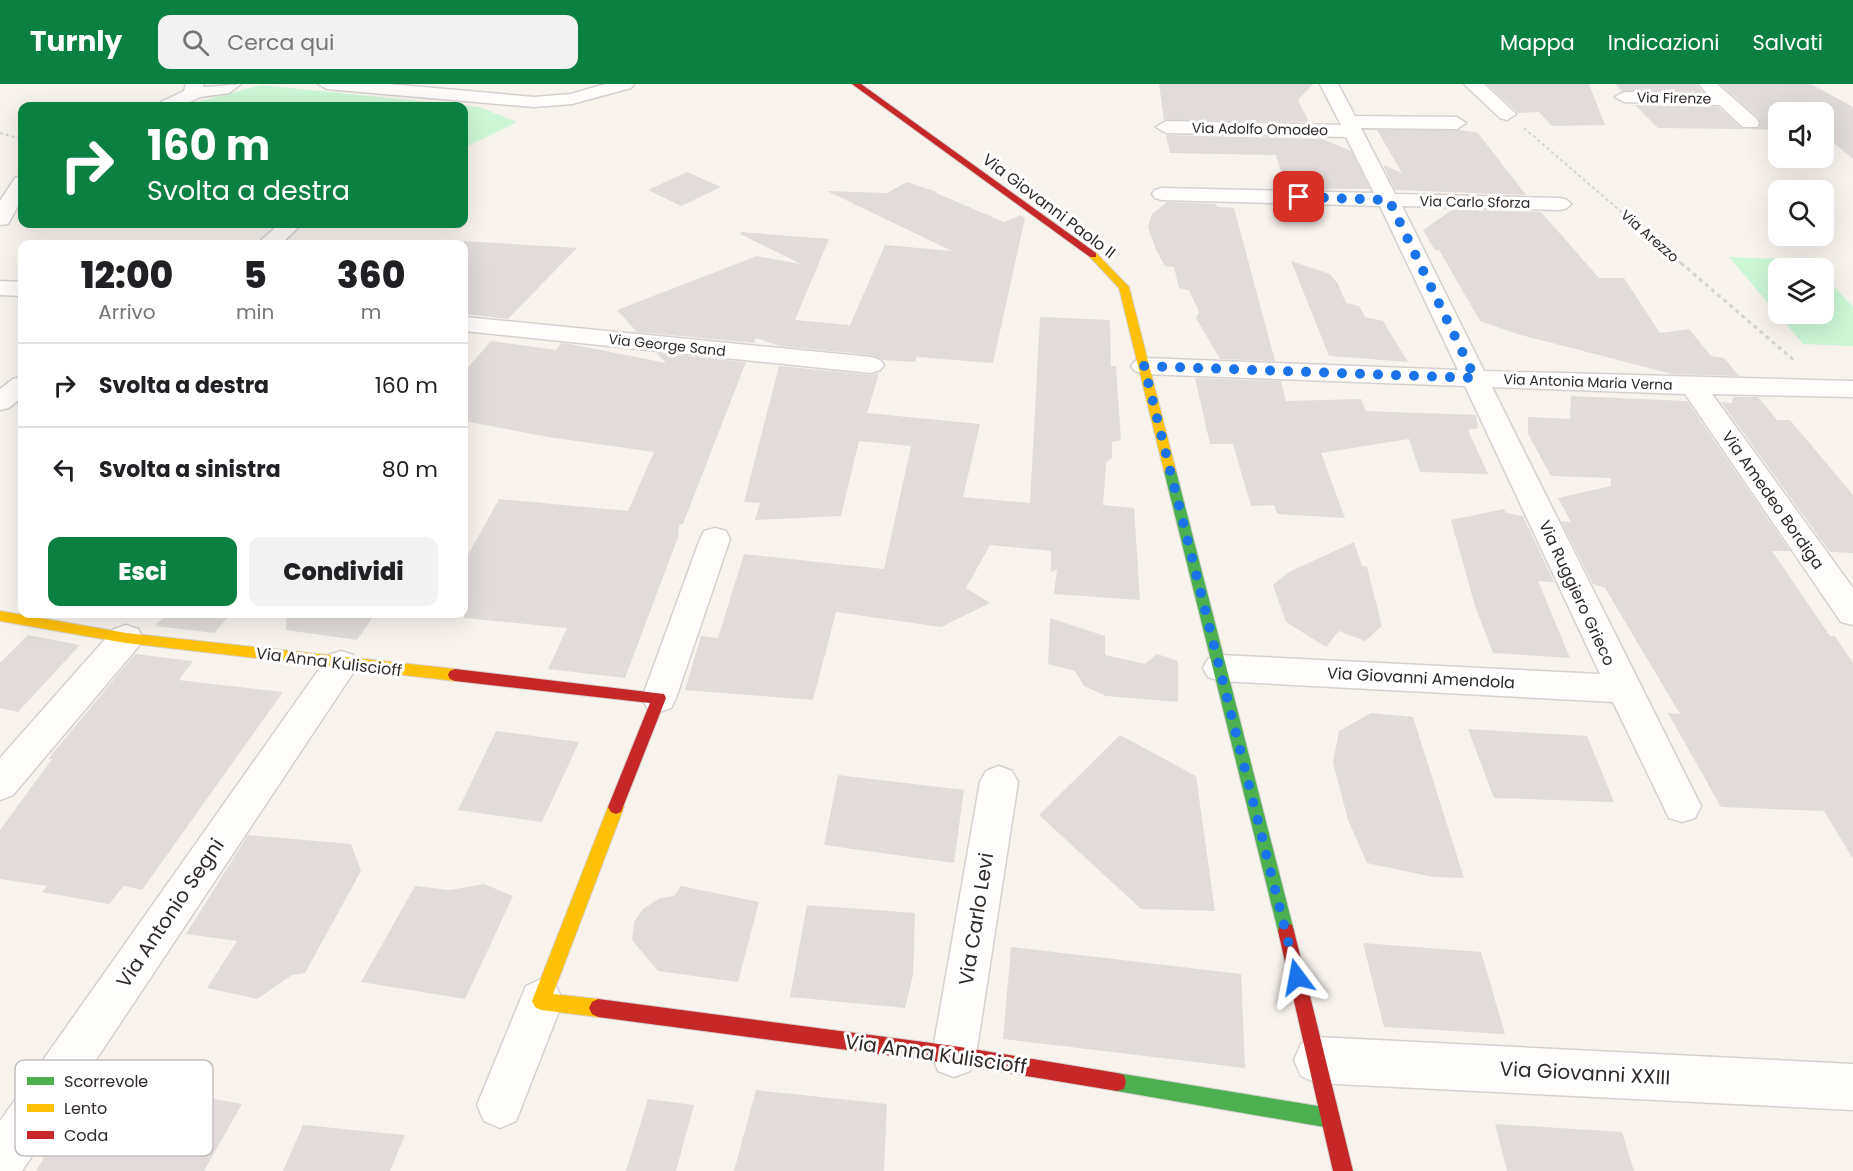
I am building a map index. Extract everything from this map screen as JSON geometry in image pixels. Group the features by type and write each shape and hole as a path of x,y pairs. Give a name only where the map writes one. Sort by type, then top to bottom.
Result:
{"street":[{"path":"174,102 196,88 212,92 232,84"},
{"path":"327,84 534,102 572,99 624,84"},
{"name":"Via Giovanni Paolo II","path":"856,84 1095,257 1124,287 1343,1171"},
{"name":"Via Ruggiero Grieco","path":"1329,84 1389,200 1622,689 1682,806"},
{"path":"1473,84 1507,114"},
{"name":"Via Firenze","path":"1706,84 1750,123"},
{"name":"Via Firenze","path":"1619,118 1626,91 1724,100"},
{"name":"Via Adolfo Omodeo","path":"1166,127 1351,127 1457,123"},
{"path":"0,219 14,182"},
{"name":"Via Carlo Sforza","path":"1162,194 1560,204"},
{"path":"273,240 286,228"},
{"path":"0,288 18,289"},
{"name":"Via George Sand","path":"468,324 871,365"},
{"name":"Via Antonia Maria Verna","path":"1144,366 1693,386 1853,389"},
{"name":"Via Amedeo Bordiga","path":"1693,386 1853,613"},
{"path":"0,402 18,388"},
{"path":"500,1105 659,698 715,539"},
{"name":"Via Anna Kuliscioff","path":"0,616 18,617"},
{"name":"Via Anna Kuliscioff","path":"28,618 55,620 126,638 659,698"},
{"path":"0,784 126,638"},
{"name":"Via Antonio Segni","path":"70,1060 341,664"},
{"name":"Via Giovanni Amendola","path":"1220,668 1622,689"},
{"name":"Via Carlo Levi","path":"954,1055 999,782"},
{"name":"Via Anna Kuliscioff","path":"541,1001 954,1055 1330,1118"},
{"name":"Via Giovanni XXIII","path":"1317,1060 1853,1086"},
{"name":"Via Antonio Segni","path":"0,1162 15,1140"}],"path":[{"name":"Via Arezzo","path":"1507,114 1827,388"},
{"path":"0,133 18,138"}],"green space":[{"path":"261,85 429,102 198,102"},
{"path":"468,106 479,107 517,122 468,146"},
{"path":"1729,257 1768,258 1768,303"},
{"path":"1834,287 1853,307 1853,346 1803,344 1786,324 1834,324"}],"building":[{"path":"1159,84 1313,84 1298,100 1309,122 1164,120"},
{"path":"1487,84 1589,84 1605,125 1552,126 1539,112 1518,113"},
{"path":"1615,84 1697,84 1702,92 1622,91"},
{"path":"1720,84 1811,84 1853,107 1853,159 1834,143 1834,102 1768,102 1768,130 1748,129 1759,128 1759,118"},
{"path":"1635,105 1718,107 1743,129 1658,128"},
{"path":"1377,130 1460,130 1478,133 1526,195 1395,190 1383,165 1402,173"},
{"path":"1166,135 1322,139 1351,151 1370,189 1286,189 1276,155 1170,153"},
{"path":"687,172 721,187 681,206 648,190"},
{"path":"907,182 937,192 1004,222 1020,215 1025,218 993,363 917,357 915,362 883,360 871,355 780,346 756,338 754,343 637,332 617,310 757,256 801,264 740,234 741,232 829,239 795,320 850,325 885,245 952,251 827,191 887,193"},
{"path":"1167,202 1215,204 1218,207 1234,208 1275,361 1220,359 1196,318 1199,312 1189,290 1179,288 1174,267 1165,266 1156,250 1148,227 1152,214"},
{"path":"1452,210 1541,212 1599,278 1624,278 1660,333 1689,329 1711,356 1724,358 1739,376 1672,374 1517,334 1480,321 1439,250 1435,250 1423,230"},
{"path":"468,241 577,248 508,319 468,314"},
{"path":"1291,261 1330,274 1338,284 1346,303 1359,306 1365,317 1383,321 1408,362 1329,356"},
{"path":"1040,317 1110,320 1111,366 1116,366 1121,440 1112,442 1112,458 1106,463 1103,505 1134,508 1140,600 1054,594 1057,569 1051,572 1051,551 990,545 966,588 990,603 941,627 836,612 813,700 685,690 701,636 718,638 744,554 884,569 911,446 859,441 841,516 755,520 760,503 744,502 779,366 871,375 879,373 867,413 980,424 963,497 1030,503"},
{"path":"491,341 556,350 561,343 570,344 666,363 657,353 746,362 683,524 679,525 678,537 625,678 548,669 567,628 464,618 468,618 468,555 499,499 628,511 654,452 548,437 468,422 468,367"},
{"path":"1195,378 1281,381 1286,401 1361,399 1366,411 1476,415 1478,428 1468,430 1488,474 1420,472 1409,439 1321,453 1345,518 1277,514 1274,505 1251,506 1233,444 1210,444"},
{"path":"1571,396 1687,401 1790,551 1772,551 1830,636 1835,636 1853,663 1853,859 1824,811 1721,807 1668,713 1680,714 1605,588 1593,584 1561,521 1571,522 1558,498 1611,486 1611,478 1551,476 1528,434 1528,417 1570,419"},
{"path":"1733,397 1758,397 1777,420 1790,420 1853,495 1853,553 1830,552 1721,402 1732,403"},
{"path":"1504,509 1506,513 1523,516 1554,582 1538,581 1570,658 1493,653 1475,606 1451,520"},
{"path":"1354,542 1362,566 1367,567 1382,626 1365,641 1339,631 1326,647 1286,622 1273,585 1289,572"},
{"path":"162,618 227,618 215,633 155,626"},
{"path":"287,618 372,618 357,640 286,630"},
{"path":"1050,618 1105,636 1105,655 1145,664 1157,654 1178,661 1178,702 1106,696 1084,686 1075,671 1048,664"},
{"path":"28,635 80,645 18,712 0,708 0,663"},
{"path":"135,654 193,661 179,680 283,692 142,890 124,886 109,904 42,892 47,886 0,879 0,830 52,759 48,759"},
{"path":"1371,713 1413,717 1464,878 1433,877 1367,863 1348,820 1333,763 1339,731"},
{"path":"1468,729 1587,736 1614,802 1494,798"},
{"path":"496,731 579,742 542,822 458,810"},
{"path":"1120,735 1196,776 1215,911 1141,909 1039,815"},
{"path":"838,775 964,790 954,863 824,845"},
{"path":"248,835 351,844 361,871 305,973 292,975 257,999 207,988 237,941 186,934"},
{"path":"484,884 513,896 465,999 361,982 415,886 450,890"},
{"path":"681,886 759,902 738,982 658,971 632,940 634,922 643,909 660,898 674,896"},
{"path":"807,905 915,913 913,975 905,1008 790,997"},
{"path":"1363,943 1481,952 1505,1034 1384,1027"},
{"path":"1011,947 1241,974 1245,1068 1003,1039"},
{"path":"756,1090 887,1104 884,1171 734,1171"},
{"path":"213,1099 242,1104 213,1155"},
{"path":"648,1099 694,1105 676,1171 626,1171"},
{"path":"1495,1124 1622,1132 1634,1171 1507,1171"},
{"path":"303,1125 405,1135 390,1171 283,1171"},
{"path":"45,1156 213,1156 204,1171 36,1171"}],"traffic: fast":[{"path":"1170,471 1286,931"},
{"path":"1117,1082 1330,1118"}],"traffic: slow":[{"path":"1093,255 1124,287 1170,471"},
{"path":"0,616 126,638 455,675"},
{"path":"598,1008 541,1001 616,807"}],"traffic: jam":[{"path":"856,84 1093,255"},
{"path":"455,675 659,698 616,807"},
{"path":"1286,931 1343,1171"},
{"path":"598,1008 954,1055 1117,1082"}],"route":[{"path":"1297,977 1144,366 1475,378 1389,200 1299,197"}]}
